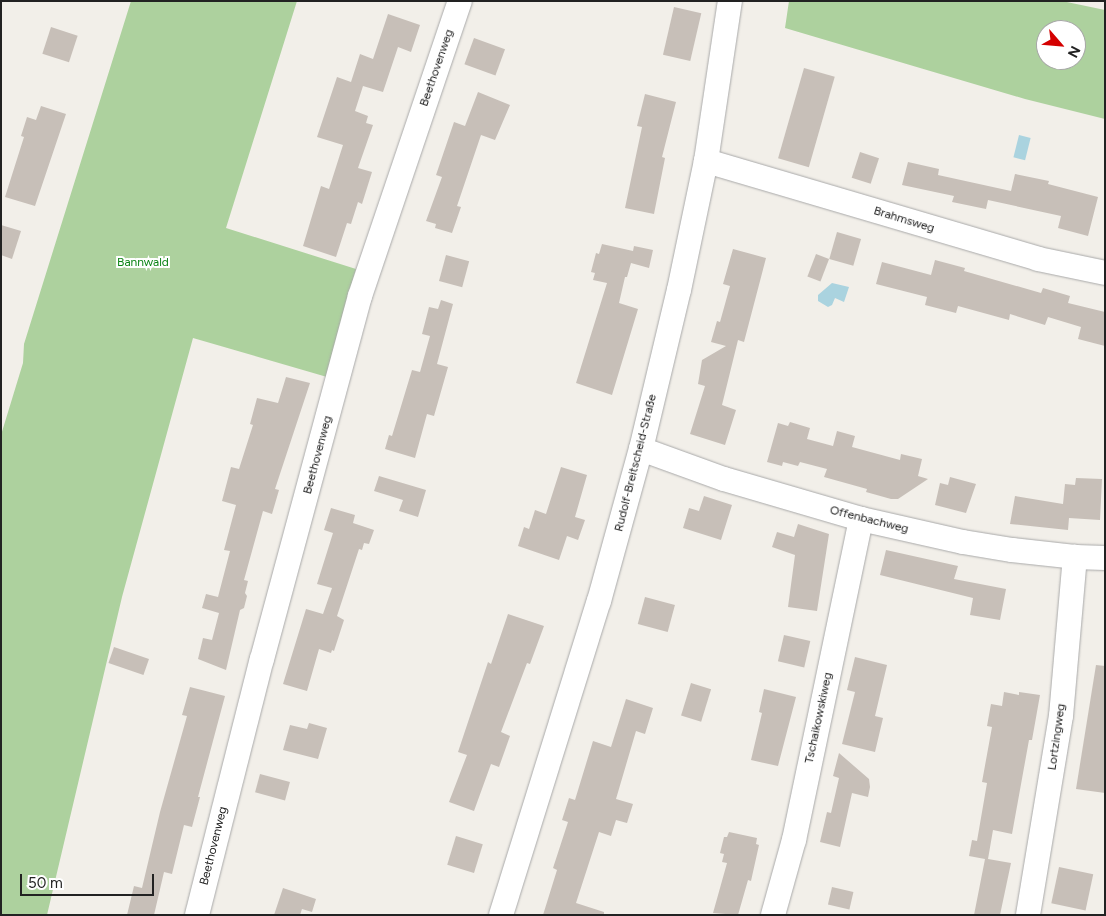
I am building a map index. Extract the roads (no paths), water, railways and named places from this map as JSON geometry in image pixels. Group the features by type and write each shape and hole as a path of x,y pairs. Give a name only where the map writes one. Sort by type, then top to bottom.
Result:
{"street":[{"name":"Beethovenweg","path":"197,915 262,659 360,296 460,1"},
{"name":"Rudolf-Breitscheid-Straße","path":"501,915 599,602 641,449 679,290 706,161 730,1"},
{"name":"Brahmsweg","path":"706,161 1020,253 1105,272"},
{"name":"Offenbachweg","path":"641,449 724,479 861,519 963,542 1076,558 1105,558"},
{"name":"Tschaikowskiweg","path":"773,915 794,840 861,519"},
{"name":"Lortzingweg","path":"1028,915 1061,716 1076,558"}],"water":[{"path":"1019,135 1031,138 1025,160 1013,157"},
{"path":"832,283 849,287 844,302 835,298 832,305 828,307 818,301 818,295"}],"park label":[{"name":"Bannwald","path":"143,263"}]}
